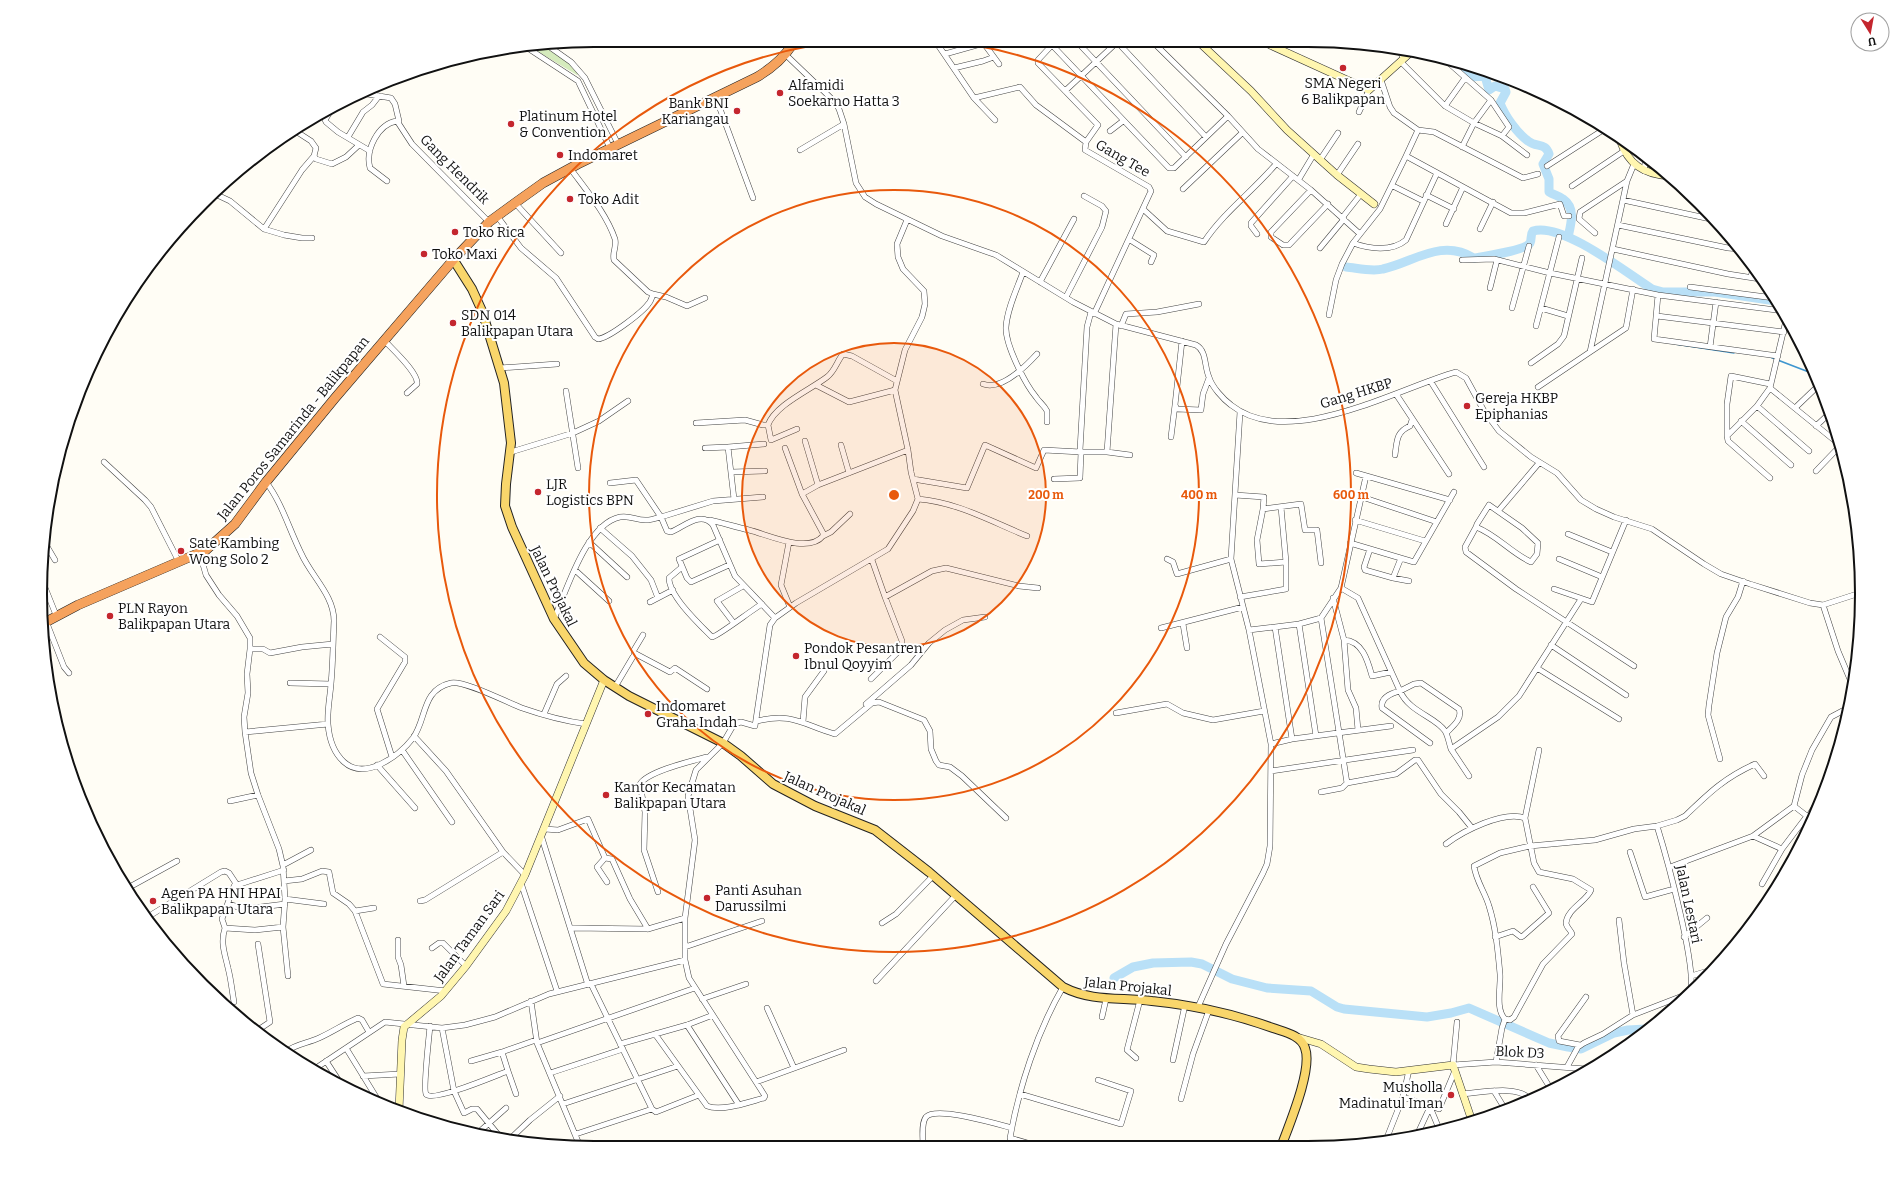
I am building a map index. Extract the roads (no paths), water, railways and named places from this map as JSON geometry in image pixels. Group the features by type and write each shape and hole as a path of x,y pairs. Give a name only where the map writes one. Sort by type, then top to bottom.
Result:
{"highway":[{"name":"Jalan Poros Samarinda - Balikpapan","path":"48,621 200,554 235,524 266,482 453,259 493,219 515,202 542,183 570,168 758,77 773,67 786,55 791,47"}],"main road":[{"name":"Jalan Projakal","path":"453,259 472,289 482,311 500,368 510,426 511,452 506,484 505,506 512,527 554,619 584,663 604,680 629,696 723,743 741,756 773,784 809,803 874,830 956,895 1063,987 1073,992 1106,999 1140,1000 1198,1007 1252,1020 1297,1037"},
{"path":"1283,1141 1300,1093 1306,1066 1305,1046 1297,1037"}],"street":[{"path":"940,47 974,98 995,120"},
{"path":"945,54 969,47"},
{"path":"986,47 999,64"},
{"name":"Gang Tee","path":"1050,47 1038,60 1038,63 1098,124 1086,142 1084,148 1086,152 1150,188 1151,191 1130,240 1092,313 1087,327 1080,478 1054,479"},
{"path":"1054,47 1167,167 1171,169 1174,168 1228,116"},
{"path":"1082,47 1186,156"},
{"path":"1065,91 1112,47"},
{"path":"1122,47 1206,137"},
{"path":"1158,47 1228,116 1242,133 1276,164 1299,179 1312,190 1360,234"},
{"path":"1204,47 1251,91 1287,130 1337,175 1374,204"},
{"path":"1274,47 1369,90"},
{"path":"552,49 571,62 585,78 614,146"},
{"path":"532,51 578,81 614,146"},
{"path":"786,55 834,101 839,109 851,151 852,169 856,182 865,197 907,220 942,236 996,255 1092,313 1118,325 1200,347 1209,378 1223,398 1240,412 1231,559 1249,630 1271,744 1270,846 1267,864 1198,1007"},
{"path":"954,68 994,57"},
{"path":"1359,112 1369,90 1405,58 1445,106 1474,124 1502,136 1528,154"},
{"path":"1453,67 1491,100 1509,126 1502,136"},
{"path":"1445,106 1465,78"},
{"path":"1381,80 1390,107 1394,113 1418,130 1434,132 1523,178 1538,174"},
{"path":"974,98 1020,87 1036,105 1086,142"},
{"path":"348,137 363,112 372,105 379,96 372,95"},
{"name":"Gang Hendrik","path":"379,96 388,96 392,99 395,104 399,121 412,144 493,219 517,244 556,278 598,339 615,332 649,304 653,294"},
{"path":"716,98 753,198"},
{"path":"1462,147 1474,124 1491,100"},
{"path":"327,116 325,120 338,132 370,151"},
{"path":"387,181 370,168 370,151 377,135 393,122 399,121"},
{"path":"1110,132 1123,121"},
{"path":"800,150 844,124"},
{"path":"1329,316 1336,280 1353,244 1380,209 1418,130"},
{"path":"1547,166 1600,132"},
{"path":"264,229 281,200 314,156 316,148 311,141 299,133"},
{"path":"1183,189 1242,133"},
{"path":"1320,160 1338,133"},
{"path":"1337,175 1358,144"},
{"path":"314,156 316,159 332,164 346,157 360,145"},
{"path":"1572,186 1623,147 1634,164 1644,171 1657,173"},
{"path":"1299,179 1314,154"},
{"path":"1406,156 1511,213 1517,214 1560,204 1564,216 1569,216"},
{"path":"1644,171 1645,163"},
{"path":"1143,209 1167,230 1204,242 1210,232 1257,186 1276,164"},
{"path":"1590,352 1627,181 1634,164"},
{"path":"570,168 610,226 616,245 613,256 614,260 648,292 666,297 687,306 705,298"},
{"path":"1353,244 1373,249 1401,244 1406,240 1437,173"},
{"path":"1257,234 1252,228 1251,223 1293,176"},
{"path":"1595,233 1579,219 1580,212 1627,181"},
{"path":"1392,186 1423,201"},
{"path":"1446,224 1464,187"},
{"path":"1312,190 1271,232 1271,237 1283,245 1289,245 1328,204"},
{"path":"1320,248 1361,194"},
{"path":"1426,195 1454,210"},
{"path":"1066,297 1102,226 1106,211 1102,206 1084,196"},
{"path":"218,197 230,202 264,229 284,235 312,238"},
{"path":"1623,200 1705,218"},
{"path":"515,202 561,253"},
{"path":"1480,229 1493,202"},
{"path":"1040,282 1074,219"},
{"path":"655,1034 707,1106 712,1108 764,1098 765,1096 695,988 687,973 685,960 685,918 695,840 688,796 696,770 723,743 734,724 741,722 755,726 757,721 768,631 775,618 824,586 872,560 888,549 913,511 918,499 895,390 905,350 922,317 925,304 924,291 903,269 898,257 897,244 907,220"},
{"path":"1618,225 1732,248"},
{"path":"1536,326 1559,238"},
{"path":"1130,240 1154,254 1151,262"},
{"path":"1512,308 1529,246"},
{"path":"1613,249 1752,277"},
{"path":"1531,363 1562,340 1582,258"},
{"path":"1462,260 1497,260 1550,273 1658,295 1776,311"},
{"path":"1490,288 1497,260"},
{"path":"1023,272 1013,300 1006,328 1008,340 1021,371 1036,397 1047,411 1047,422"},
{"path":"1690,287 1767,297"},
{"path":"1538,387 1626,328 1633,290"},
{"path":"1658,295 1654,339 1778,356"},
{"path":"1710,347 1716,302"},
{"path":"1107,452 1118,325 1126,314 1157,312 1199,304"},
{"path":"1541,308 1568,316"},
{"path":"1657,316 1784,332"},
{"path":"1727,436 1757,406 1770,386 1785,327"},
{"path":"384,340 407,365 418,381 417,384 407,393"},
{"path":"1171,437 1182,341"},
{"path":"796,429 781,437 771,440 768,425 771,417 833,371 838,360 846,354 897,381"},
{"path":"982,384 997,384 1021,371 1037,354"},
{"path":"500,368 557,364"},
{"name":"Gang HKBP","path":"1240,412 1272,421 1291,422 1334,415 1456,372 1461,373 1466,378 1484,411 1499,431 1539,463"},
{"path":"1770,478 1728,441 1727,404 1730,376 1770,386 1832,439"},
{"path":"1175,406 1180,410 1201,410 1203,394 1209,378"},
{"path":"1431,382 1484,467"},
{"path":"816,385 849,402 895,390"},
{"path":"1795,408 1815,389"},
{"path":"566,391 578,468"},
{"path":"1396,394 1449,474"},
{"path":"511,452 529,445 572,433 599,421 628,401"},
{"path":"1757,406 1809,451"},
{"path":"1816,426 1826,417"},
{"path":"696,423 745,420 768,425"},
{"path":"1395,455 1398,435 1402,429 1410,426 1412,420"},
{"path":"1741,422 1790,465"},
{"path":"805,441 818,485"},
{"path":"705,448 764,444"},
{"path":"841,445 849,472"},
{"path":"913,480 967,488 985,445 1036,468 1044,450 1107,452 1130,455"},
{"path":"728,447 734,499"},
{"path":"785,448 802,494 823,536"},
{"path":"1816,471 1835,449"},
{"path":"802,494 818,485 849,472 908,450"},
{"path":"104,462 148,504 161,524 179,562"},
{"path":"1499,510 1539,463 1557,473 1581,500 1596,509 1652,529 1704,564 1743,582 1810,603 1823,605 1855,595"},
{"path":"732,472 765,471"},
{"path":"1356,473 1450,500"},
{"path":"1347,783 1342,760 1340,732 1321,618 1341,588 1366,476"},
{"path":"610,483 636,480 661,517 667,531 670,532 696,519 702,518 789,542 811,543 819,540 831,532 850,514"},
{"path":"266,482 276,495 301,555 333,607 334,621 328,724 333,748 342,761 350,768 364,769 377,765 402,750 414,736 425,708 434,692 443,686 452,683 464,684 522,708 567,722 586,724"},
{"path":"1350,543 1412,561 1416,560 1425,541 1454,492"},
{"path":"1235,495 1264,497 1257,540 1259,564 1286,562"},
{"path":"554,619 589,542 600,528 618,518 631,516 647,520 713,501 762,497"},
{"path":"1362,498 1437,522"},
{"path":"918,499 936,501 969,512 1027,536"},
{"path":"1263,509 1301,504 1305,530 1317,530 1321,563"},
{"path":"1476,527 1489,532 1521,557 1531,562 1536,554 1538,543 1499,510 1489,505 1476,527 1465,547 1466,552 1516,589 1634,666"},
{"path":"1240,597 1286,588 1286,562 1281,507"},
{"path":"709,520 720,540 729,565 743,586 775,618"},
{"path":"1355,520 1425,541"},
{"path":"1554,588 1581,600 1592,602 1626,520"},
{"path":"600,528 632,556 651,580 658,598"},
{"path":"1568,534 1612,552"},
{"path":"720,540 678,559 686,578 691,582 729,565"},
{"path":"589,542 627,577"},
{"path":"789,542 782,585 790,607"},
{"path":"1370,549 1364,567 1365,570 1409,581"},
{"path":"49,550 55,560"},
{"path":"200,554 206,575 248,634 250,649 247,674 248,693 244,717 245,732 251,773 279,850 283,867 285,901 283,927 288,976"},
{"path":"1393,578 1401,558"},
{"path":"1167,559 1172,561 1177,574 1231,559"},
{"path":"1559,559 1602,577"},
{"path":"871,679 902,648 902,641 872,560"},
{"path":"682,567 668,578 673,590 684,606 712,637 716,636 733,622 762,604"},
{"path":"885,597 932,571 946,568 1018,586 1038,588"},
{"path":"575,570 609,601"},
{"path":"1720,758 1708,715 1709,705 1717,653 1726,617 1738,597 1743,582"},
{"path":"733,622 717,601 743,586"},
{"path":"1341,588 1352,593 1358,598 1391,672 1406,701 1443,729 1446,733 1451,749 1469,776"},
{"path":"650,602 673,590"},
{"path":"47,593 56,616"},
{"path":"1333,598 1344,640 1348,690 1354,701 1358,730"},
{"path":"1451,749 1498,717 1519,696 1581,600"},
{"path":"1823,605 1838,651 1848,675"},
{"path":"1161,628 1183,624 1243,607"},
{"path":"855,716 858,710 911,665 929,643 940,633 964,620 985,617"},
{"path":"1249,630 1299,624 1321,618"},
{"path":"1183,624 1187,648"},
{"path":"1299,624 1316,736"},
{"path":"1275,627 1292,739"},
{"path":"48,629 64,668 69,673"},
{"path":"615,687 634,656 634,650 643,635"},
{"path":"380,637 405,657 405,662 377,709 392,757"},
{"path":"1344,640 1352,642 1361,649 1368,660 1373,677 1391,672"},
{"path":"250,649 263,650 270,653 302,647 333,644"},
{"path":"1551,645 1626,695"},
{"path":"634,656 639,655 670,672 675,668 707,689"},
{"path":"1537,668 1619,719"},
{"path":"803,722 805,697 824,671"},
{"path":"544,714 557,684 566,676"},
{"name":"Jalan Taman Sari","path":"406,1025 446,991 506,911 525,875 604,680"},
{"path":"1430,743 1382,708 1382,702 1388,694 1400,691 1418,682 1454,704 1459,709 1460,714 1457,723 1446,733"},
{"path":"290,683 331,684"},
{"path":"757,721 782,717 803,722 835,734 839,733 855,716 872,703 879,702 924,720 930,731 931,749 939,765 950,767 962,776 1006,818"},
{"path":"1116,713 1167,704 1183,713 1213,720 1264,710"},
{"path":"1670,867 1753,836 1794,806 1802,775 1812,750 1832,717 1842,712"},
{"path":"245,732 328,724"},
{"path":"1271,744 1292,739 1391,726"},
{"path":"414,736 446,771 503,852 525,875"},
{"path":"402,750 452,822"},
{"path":"1271,771 1413,750"},
{"path":"1504,1020 1510,1020 1514,1017 1543,964 1572,934 1567,922 1579,904 1591,891 1573,879 1539,872 1536,869 1525,818 1539,750"},
{"path":"658,892 644,850 645,812 640,784 646,778 658,773 708,757"},
{"path":"1321,792 1342,788 1347,783 1396,774 1415,760 1418,760 1441,794 1460,812 1472,828"},
{"path":"1496,1062 1504,1020 1501,1013 1500,973 1490,909 1478,883 1474,866 1500,853 1530,846 1595,840 1634,829 1658,826 1677,820 1684,816 1723,781 1735,773 1755,764 1764,776"},
{"path":"377,765 414,808"},
{"path":"230,801 258,795"},
{"path":"1794,806 1807,817"},
{"path":"1446,844 1472,828 1502,818 1517,816 1525,818"},
{"path":"605,858 588,819 558,830 543,832 590,985 652,1108 656,1112 699,1095"},
{"path":"1762,884 1782,849 1804,823"},
{"name":"Jalan Lestari","path":"1658,826 1670,867 1691,976 1690,985"},
{"path":"1753,836 1782,849"},
{"path":"234,1002 222,937 225,928 222,919 232,889 236,885 283,867 311,850"},
{"path":"420,900 425,900 503,852"},
{"path":"1630,852 1644,897 1674,889"},
{"path":"605,858 597,867 606,882"},
{"path":"605,858 612,859 630,899 648,929"},
{"path":"131,886 176,861"},
{"path":"151,915 221,872 226,871 229,873 236,885"},
{"path":"284,881 302,879 312,874 326,871 329,872 333,893 349,904 355,911 380,980 385,985 446,991"},
{"path":"882,923 896,914 933,876"},
{"path":"521,883 557,991"},
{"path":"1495,938 1513,931 1521,937 1549,913 1533,887"},
{"path":"876,980 956,895"},
{"path":"228,904 244,909 285,901 324,904"},
{"path":"355,911 374,908"},
{"path":"572,928 648,929 685,918"},
{"path":"1684,937 1707,918"},
{"path":"1619,920 1624,963 1633,1016"},
{"path":"685,947 762,921"},
{"path":"225,928 255,930 283,927"},
{"path":"398,940 398,957 401,965 404,986"},
{"path":"432,948 438,943 443,944 466,966"},
{"path":"258,944 270,1022 261,1028"},
{"path":"318,1067 385,1022 442,1028 465,1026 495,1017 557,991 590,985 685,960"},
{"path":"1691,976 1703,972"},
{"path":"702,999 746,984"},
{"path":"1010,1141 1020,1094 1042,1029 1063,987"},
{"path":"471,1061 537,1041 695,988"},
{"path":"1567,1067 1579,1046 1562,1043 1559,1041 1558,1036 1586,997"},
{"path":"1102,1017 1106,999"},
{"name":"Jalan Lestari","path":"1579,1046 1633,1016 1676,999"},
{"path":"1136,1058 1127,1050 1140,1000"},
{"path":"531,1001 537,1041 576,1134 577,1141"},
{"path":"1173,1060 1185,1005"},
{"path":"767,1008 794,1068"},
{"path":"1181,1099 1193,1054 1209,1010"},
{"path":"620,1044 687,1025 713,1015"},
{"path":"290,1049 297,1045 322,1037 358,1018 362,1020 369,1032"},
{"path":"1457,1022 1453,1065 1454,1073 1470,1116"},
{"path":"399,1105 402,1033 406,1025"},
{"path":"687,1025 739,1104"},
{"path":"430,1026 425,1093 430,1097 454,1091 508,1071"},
{"path":"442,1028 454,1091 464,1113 472,1109 477,1109 496,1131"},
{"path":"1297,1037 1320,1044 1356,1067 1396,1072 1453,1065"},
{"path":"346,1048 375,1095"},
{"path":"550,1073 623,1049"},
{"path":"756,1082 844,1050"},
{"path":"502,1052 516,1094"},
{"path":"326,1061 336,1077"},
{"name":"Blok D3","path":"1453,1065 1496,1062 1581,1068"},
{"path":"1536,1065 1549,1086"},
{"path":"563,1104 678,1066"},
{"path":"1388,1134 1403,1097 1408,1070"},
{"path":"1403,1097 1437,1110 1440,1108 1454,1073"},
{"path":"363,1076 400,1074"},
{"path":"1020,1094 1121,1124 1131,1091 1098,1080"},
{"path":"1462,1094 1494,1091 1519,1092 1525,1095"},
{"path":"1494,1091 1502,1105"},
{"path":"515,1135 530,1120 560,1096"},
{"path":"1430,1107 1437,1125"},
{"path":"1420,1129 1430,1107"},
{"path":"483,1129 506,1108"},
{"path":"576,1134 652,1108"},
{"path":"922,1141 924,1119 928,1115 934,1114 970,1118 1012,1128"},
{"path":"1010,1138 1019,1141"}],"waterway":[{"path":"1466,71 1471,77 1484,76"},
{"path":"1485,76 1489,90 1495,86 1505,89 1506,92 1500,103 1512,124 1520,134 1531,143 1543,146 1547,150 1549,154 1543,164 1549,179 1549,192 1563,199 1570,207 1572,216 1568,237"},
{"path":"1346,267 1379,270 1428,253 1439,251 1450,250 1462,252 1474,258 1513,251 1527,246 1530,243 1533,231 1545,230 1577,241 1611,261 1652,289 1663,292 1715,292 1769,300"},
{"path":"1675,344 1734,353"},
{"path":"1770,357 1807,371"},
{"path":"1114,978 1133,967 1153,963 1191,962 1202,964 1232,979 1267,988 1311,991 1337,1007 1344,1009 1427,1017 1469,1008 1549,1043 1581,1049 1614,1033 1639,1029"}],"place":[{"name":"SMA Negeri 6 Balikpapan","path":"1343,68"},
{"name":"Alfamidi Soekarno Hatta 3","path":"780,93"},
{"name":"Bank BNI Kariangau","path":"737,111"},
{"name":"Platinum Hotel & Convention","path":"511,124"},
{"name":"Indomaret","path":"560,155"},
{"name":"Toko Adit","path":"570,199"},
{"name":"Toko Rica","path":"455,232"},
{"name":"Toko Maxi","path":"424,254"},
{"name":"SDN 014 Balikpapan Utara","path":"453,323"},
{"name":"Gereja HKBP Epiphanias","path":"1467,406"},
{"name":"LJR Logistics BPN","path":"538,492"},
{"name":"Sate Kambing Wong Solo 2","path":"181,551"},
{"name":"PLN Rayon Balikpapan Utara","path":"110,616"},
{"name":"Pondok Pesantren Ibnul Qoyyim","path":"796,656"},
{"name":"Indomaret Graha Indah","path":"648,714"},
{"name":"Kantor Kecamatan Balikpapan Utara","path":"606,795"},
{"name":"Panti Asuhan Darussilmi","path":"707,898"},
{"name":"Agen PA HNI HPAI Balikpapan Utara","path":"153,901"},
{"name":"Musholla Madinatul Iman","path":"1451,1095"}]}
